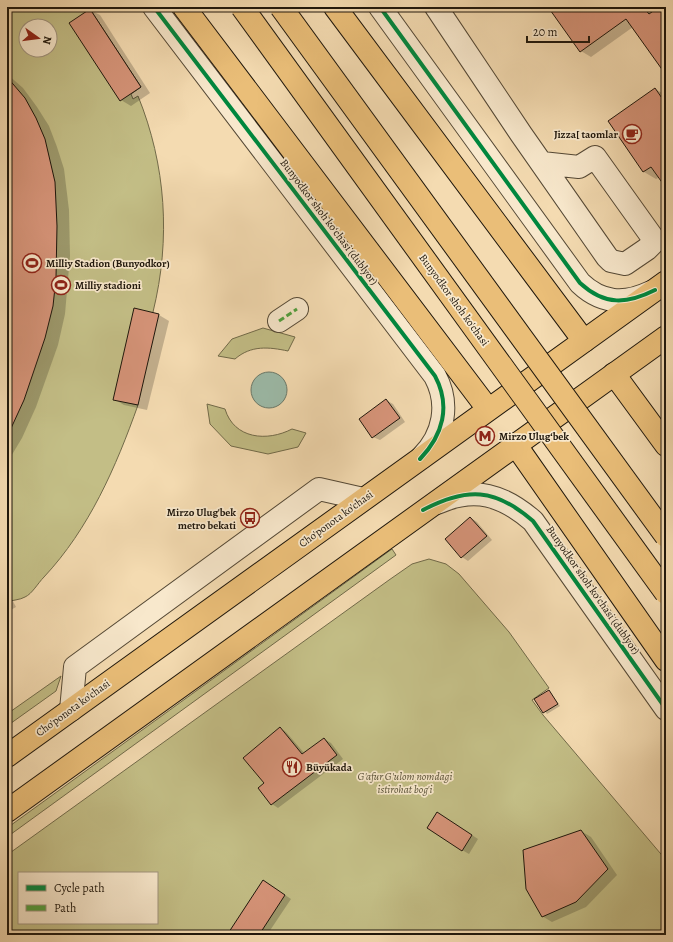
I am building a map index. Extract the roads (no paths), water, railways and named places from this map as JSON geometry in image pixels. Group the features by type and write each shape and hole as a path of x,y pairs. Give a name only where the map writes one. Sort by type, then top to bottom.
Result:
{"main road":[{"path":"184,7 488,409"},
{"name":"Bunyodkor shoh ko'chasi","path":"242,7 666,593"},
{"path":"281,7 666,536"},
{"path":"335,7 584,341"},
{"name":"Cho'ponota ko'chasi","path":"7,756 661,286"},
{"path":"7,811 423,510 666,337"},
{"path":"614,374 666,445"},
{"path":"515,444 666,660"}],"street":[{"name":"Bunyodkor shoh koʻchasi (dublyor)","path":"154,7 435,376 442,393 443,415 437,438 431,447 420,458"},
{"path":"380,7 580,283 591,293 601,298 611,299 636,298 661,286"},
{"path":"436,7 542,163 611,260 625,264 647,249 655,241 595,157 579,167 542,163"},
{"path":"279,321 297,309"},
{"path":"71,710 75,667 319,489 363,499"},
{"name":"Bunyodkor shoh koʻchasi (dublyor)","path":"423,510 438,502 454,497 484,495 508,502 521,511 533,521 666,709"}],"place":[{"name":"Jizza[ taomlar","path":"632,134"},
{"name":"Milliy Stadion (Bunyodkor)","path":"32,263"},
{"name":"Milliy stadioni","path":"61,285"},
{"name":"Mirzo Ulugʻbek","path":"485,436"},
{"name":"Mirzo Ulug'bek metro bekati","path":"250,518"},
{"name":"Büyükada","path":"292,767"}],"park label":[{"name":"G'afur G'ulom nomdagi istirohat bog'i","path":"405,782"}]}
